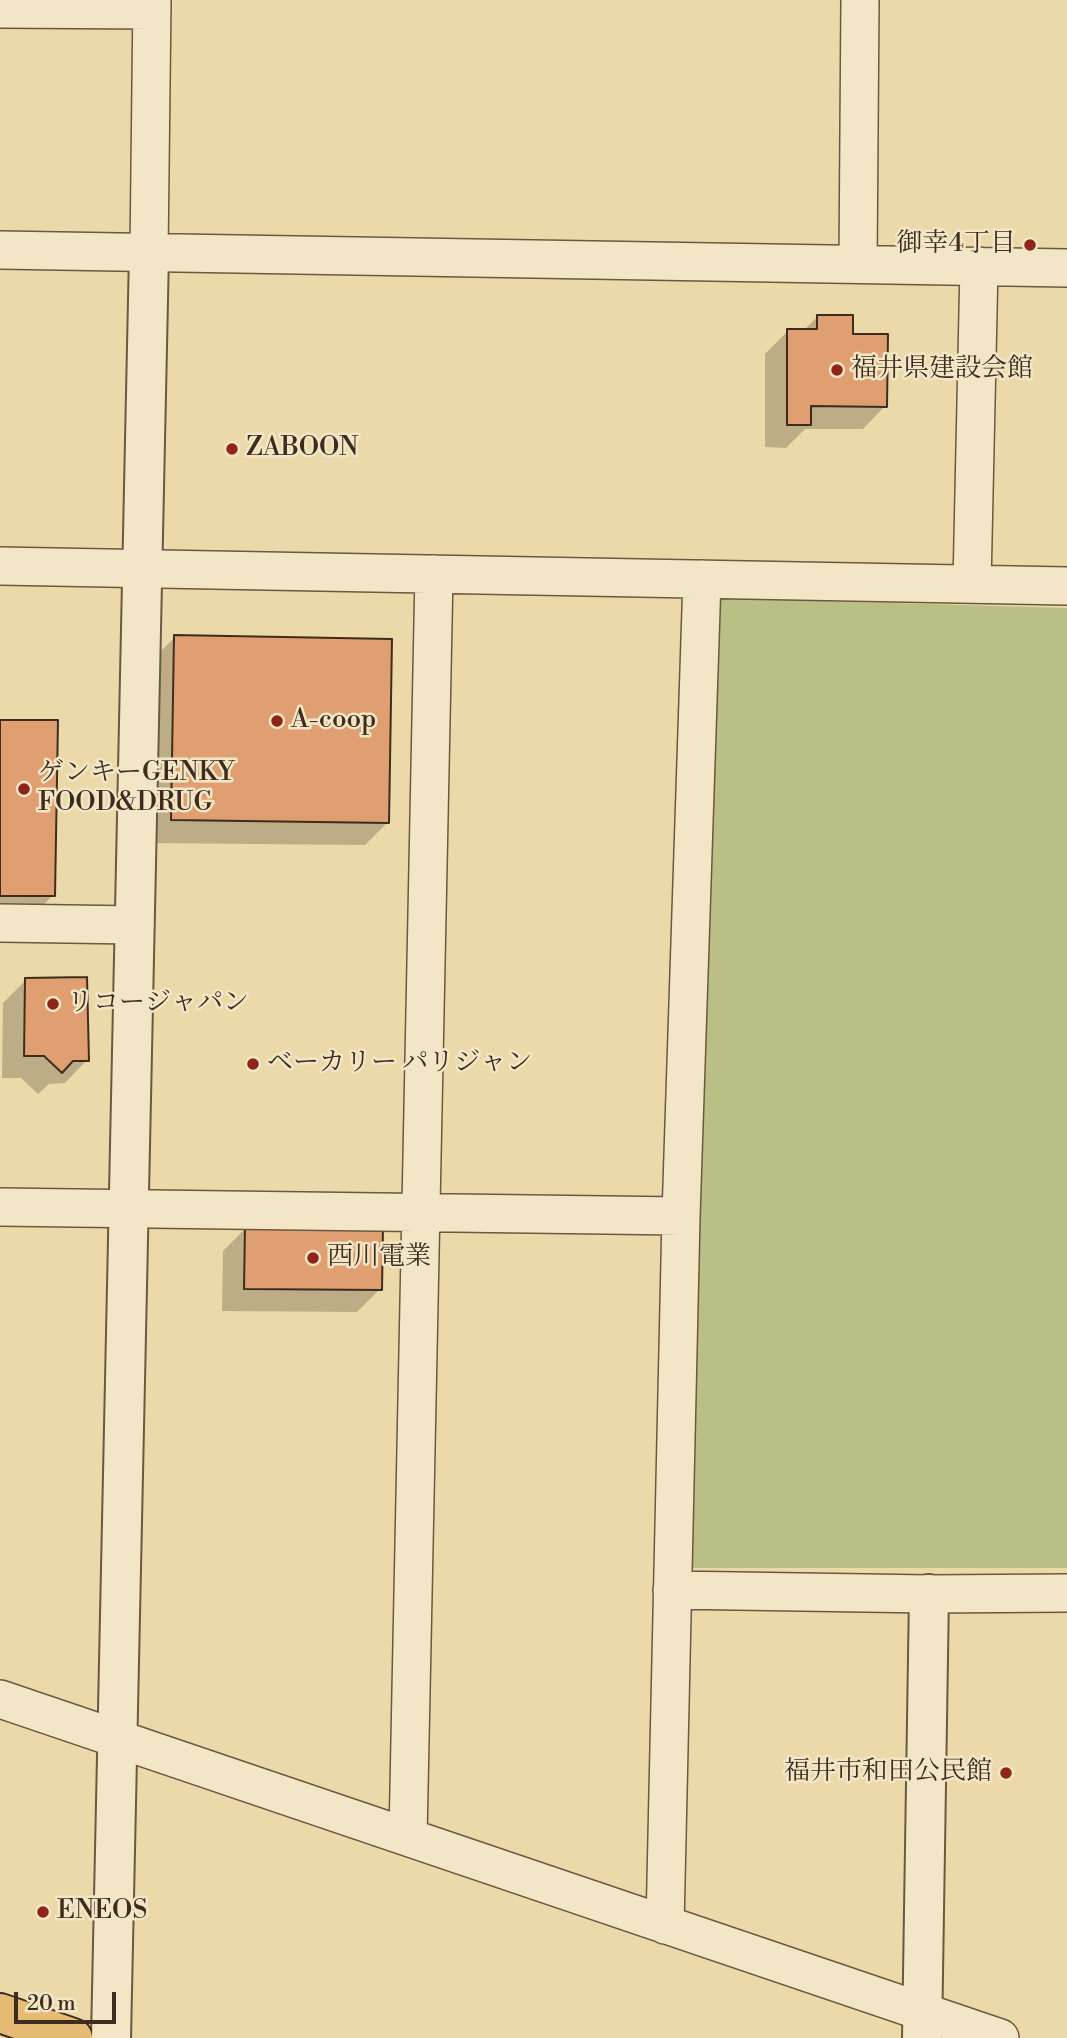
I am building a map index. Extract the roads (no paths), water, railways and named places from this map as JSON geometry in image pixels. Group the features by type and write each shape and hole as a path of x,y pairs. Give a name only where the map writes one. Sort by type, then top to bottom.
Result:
{"main road":[{"path":"0,2013 73,2038"}],"street":[{"path":"858,264 860,0"},
{"path":"0,9 152,5 143,569 111,2038"},
{"path":"0,250 1067,268"},
{"path":"972,584 979,266"},
{"path":"0,566 1067,586"},
{"path":"408,1837 434,574"},
{"path":"665,1925 681,1216 702,579"},
{"path":"0,923 135,925"},
{"path":"0,1207 681,1216"},
{"path":"672,1590 1067,1593"},
{"path":"922,2025 929,1594"},
{"path":"0,1699 665,1925 922,2025 1000,2038"}],"place":[{"name":"御幸4丁目","path":"1030,245"},
{"name":"福井県建設会館","path":"837,370"},
{"name":"ZABOON","path":"232,449"},
{"name":"A-coop","path":"277,721"},
{"name":"ゲンキーGENKY FOOD&DRUG","path":"24,789"},
{"name":"リコージャパン","path":"53,1004"},
{"name":"ベーカリー パリジャン","path":"253,1064"},
{"name":"西川電業","path":"313,1258"},
{"name":"福井市和田公民館","path":"1006,1773"},
{"name":"ENEOS","path":"43,1912"}]}
